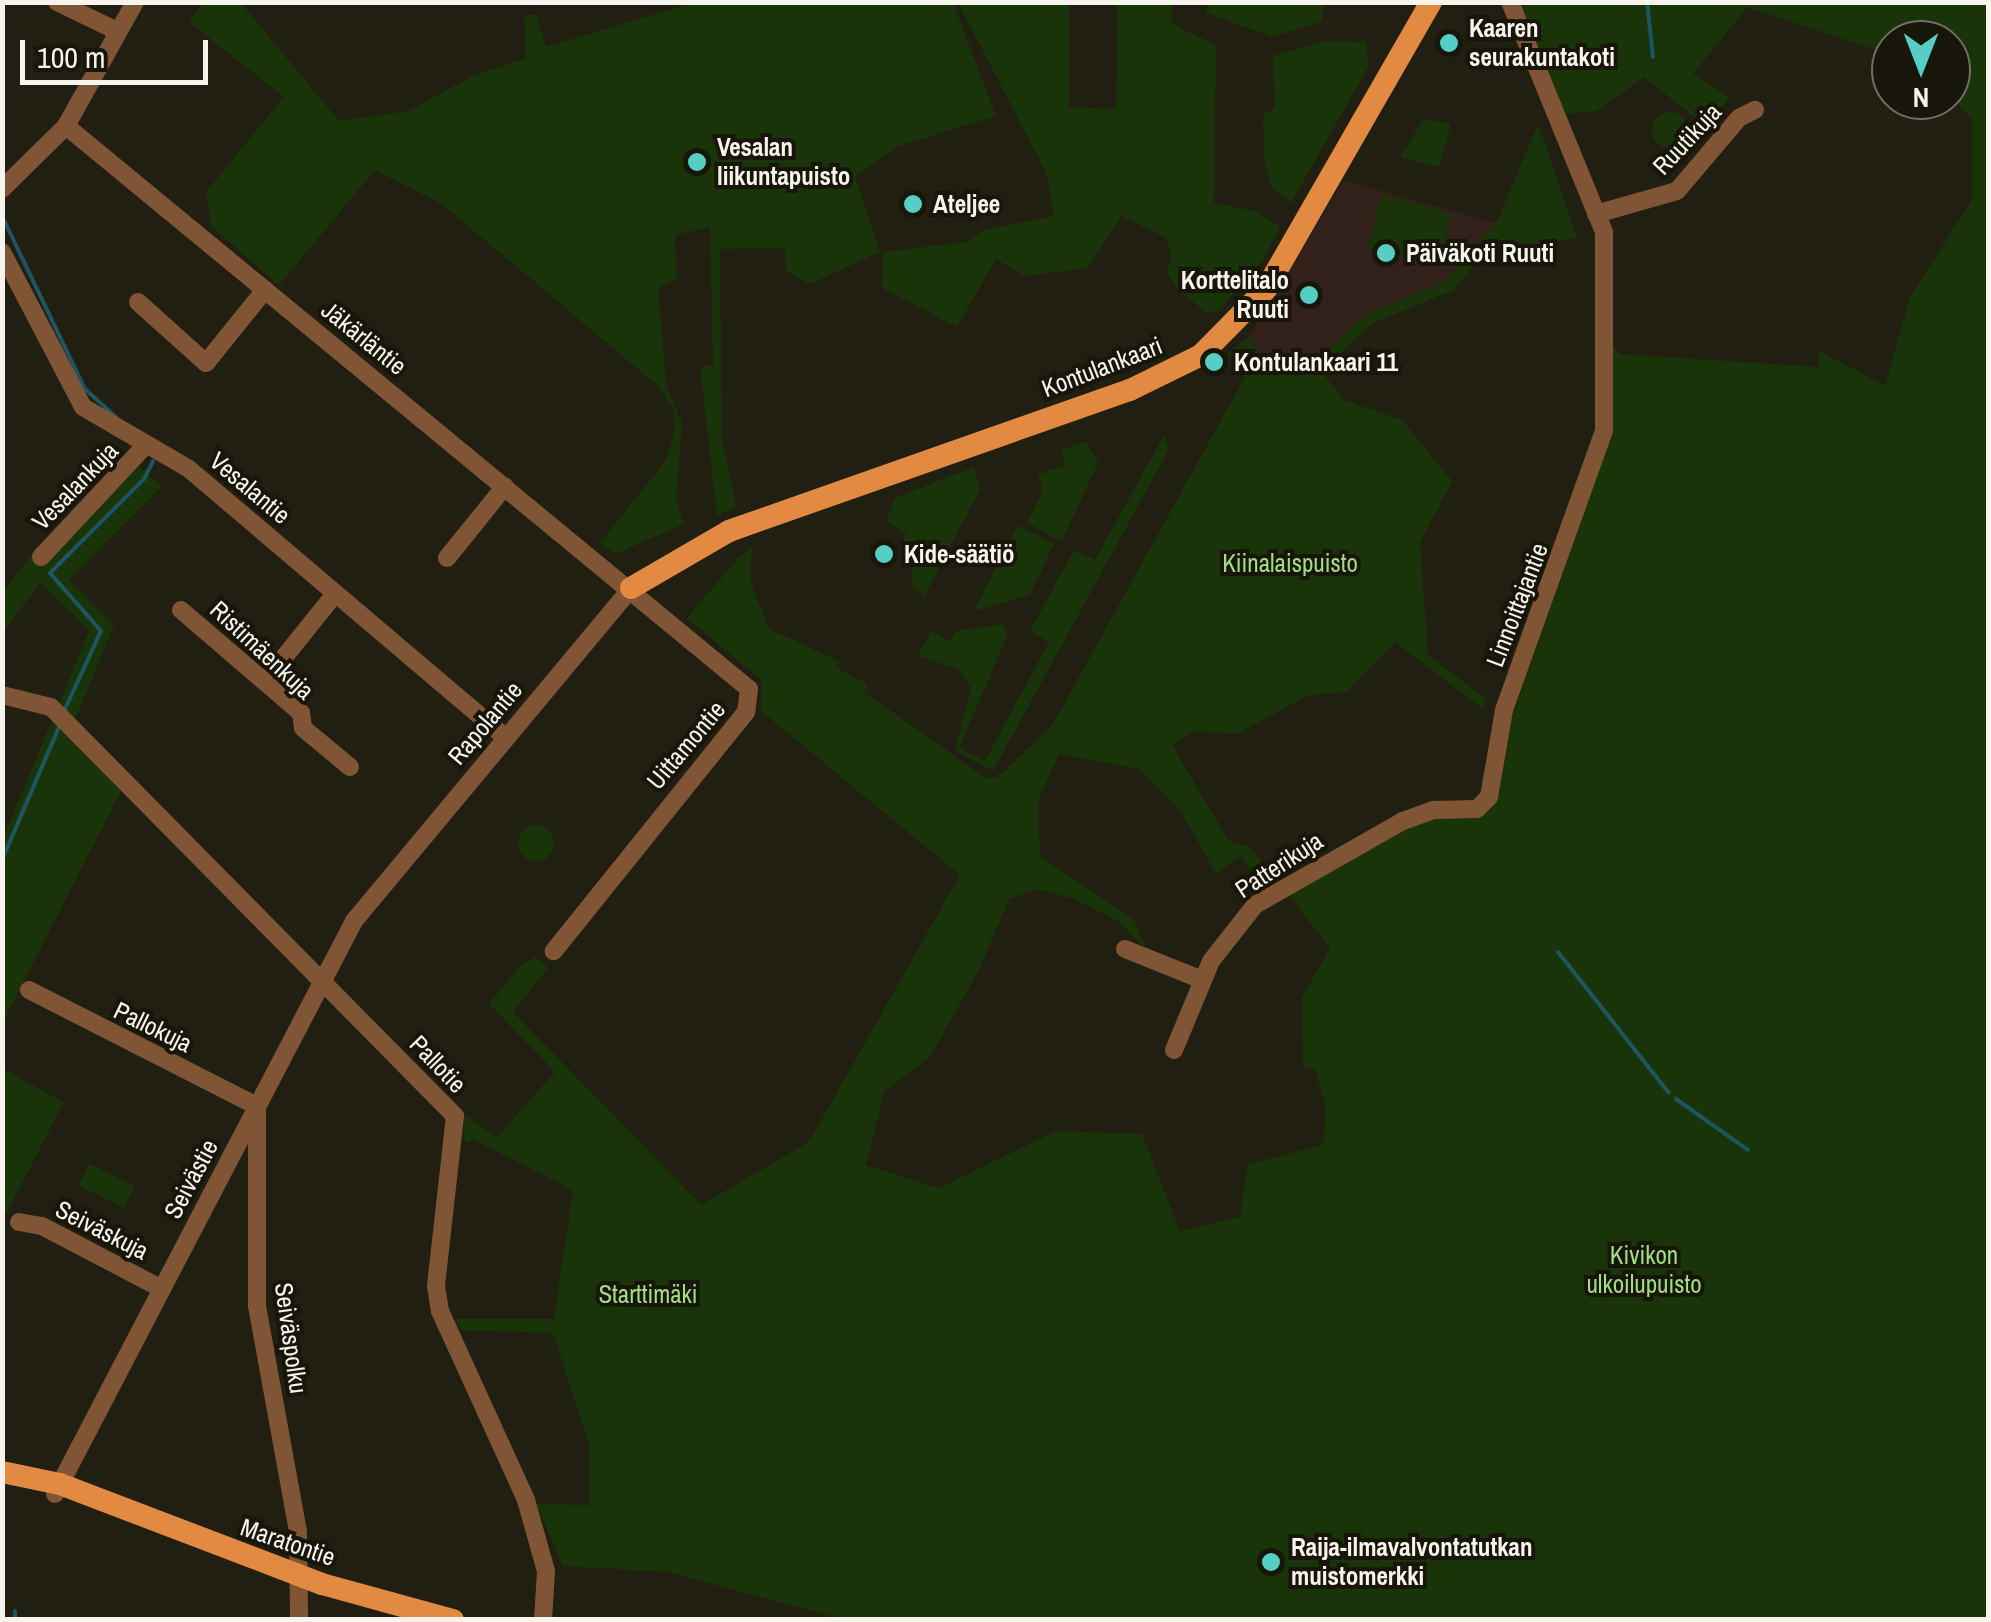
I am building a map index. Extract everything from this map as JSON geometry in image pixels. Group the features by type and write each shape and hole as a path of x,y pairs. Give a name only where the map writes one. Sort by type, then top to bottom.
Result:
{"main road":[{"name":"Kontulankaari","path":"631,588 729,530 1144,384 1200,355 1266,289 1431,2"},
{"name":"Maratontie","path":"3,1473 108,1506 298,1576 453,1620"}],"street":[{"path":"57,2 115,30"},
{"path":"2,189 66,126 115,30 134,2"},
{"name":"Linnoittajantie","path":"1482,807 1482,780 1490,770 1504,710 1594,460 1602,418 1604,258 1597,218 1509,4"},
{"name":"Ruutikuja","path":"1597,218 1677,191 1740,118 1754,110"},
{"name":"Jäkärläntie","path":"66,126 631,588"},
{"name":"Vesalantie","path":"2,252 83,408 170,454 505,738"},
{"path":"138,302 206,363 266,290"},
{"name":"Vesalankuja","path":"41,558 143,448"},
{"path":"447,558 506,486"},
{"name":"Rapolantie","path":"378,891 631,588"},
{"name":"Uittamontie","path":"554,951 751,702 746,686 631,588"},
{"path":"265,681 335,594"},
{"name":"Ristimäenkuja","path":"181,610 301,713 303,728 350,767"},
{"name":"Pallotie","path":"2,695 51,707 455,1116 436,1286 440,1312 526,1500 546,1572 543,1620"},
{"name":"Patterikuja","path":"1174,1050 1202,980 1231,930 1272,893 1415,816 1482,807"},
{"name":"Seivästie","path":"58,1490 322,982 378,891"},
{"path":"1125,950 1202,980"},
{"name":"Pallokuja","path":"29,990 257,1106"},
{"name":"Seiväspolku","path":"257,1106 257,1306 298,1532 299,1620"},
{"name":"Seiväskuja","path":"19,1222 42,1226 160,1288"}],"shaded area":[{"name":"Päiväkoti Ruuti","path":"1344,181 1497,223 1442,283 1367,314 1305,369 1262,359 1249,336"}],"green space":[{"path":"203,3 241,3 339,121 409,111 471,77 526,58 524,15 536,15 546,47 692,3 953,3 996,116 898,146 855,177 880,252 810,284 786,271 785,248 720,249 722,442 737,507 717,515 700,367 713,365 710,227 675,235 677,279 658,287 666,385 682,423 676,499 684,524 615,554 600,543 666,460 675,430 673,409 658,386 442,204 375,170 279,285 211,226 206,192 284,97 189,22"},
{"path":"958,3 1069,3 1069,107 1116,109 1118,3 1172,3 1172,24 1216,45 1214,203 1255,211 1280,227 1264,258 1217,313 1206,312 1178,290 1167,272 1172,255 1165,237 1121,216 1088,268 1024,276 996,259 957,327 882,288 883,252 966,242 983,230 1054,216 1046,172"},
{"path":"1207,3 1323,3 1322,21 1273,37 1207,13"},
{"name":"Kivikon ulkoilupuisto","path":"1521,3 1988,3 1988,1619 845,1620 669,1572 563,1566 536,1504 590,1505 590,1446 553,1333 460,1330 455,1319 554,1319 573,1190 474,1140 465,1143 462,1113 497,1137 555,1072 489,1004 521,965 535,957 548,968 513,1012 701,1205 809,1142 960,875 761,711 762,681 687,618 752,547 750,581 769,629 839,661 836,668 868,684 864,692 986,778 997,778 1053,724 1245,377 1227,354 1249,336 1262,359 1305,369 1367,314 1442,283 1497,222 1538,124 1577,238 1485,252 1454,290 1373,323 1321,371 1344,400 1402,420 1452,481 1420,543 1428,655 1486,699 1483,709 1395,642 1347,692 1309,695 1237,734 1193,731 1172,745 1229,841 1250,847 1270,874 1262,885 1240,856 1216,874 1181,811 1140,769 1059,754 1038,801 1040,856 1134,920 1147,951 1118,921 1074,899 1037,889 1009,899 978,972 930,1057 884,1092 866,1165 939,1188 1056,1131 1142,1134 1180,1231 1240,1217 1248,1164 1323,1145 1326,1105 1314,1067 1303,1069 1302,997 1330,948 1286,891 1408,823 1438,813 1482,815 1493,805 1505,737 1601,465 1613,344 1619,354 1818,367 1820,351 1885,386 1910,297 1972,200 1971,20 1871,20 1871,48 1747,7 1693,74 1729,97 1708,128 1644,77 1596,111 1564,114"},
{"path":"1326,41 1365,42 1369,66 1291,203 1272,187 1264,162 1263,115 1275,108 1273,56"},
{"path":"1670,112 1683,117 1688,130 1683,143 1670,148 1657,143 1652,130 1657,117"},
{"path":"1424,119 1451,124 1439,167 1400,157"},
{"path":"1382,195 1453,214 1438,268 1368,249"},
{"path":"1164,435 1169,449 993,771 955,751 971,688 958,669 918,656 931,631 951,641 956,631 1003,624 1008,634 959,748 985,761 1049,642 1030,631 1074,550 1095,560"},
{"path":"1086,441 1098,463 1062,541 1027,523 1043,490 1037,475 1066,465 1061,450"},
{"path":"129,458 162,486 69,580 114,625 75,720 59,704 89,631 41,582 3,632 2,594 37,547"},
{"path":"974,467 980,489 924,597 911,583 915,552 903,545 906,534 886,521 895,498"},
{"path":"1018,525 1054,544 1030,595 974,611"},
{"path":"52,720 122,789 3,1022 3,838"},
{"path":"536,825 549,830 554,843 549,856 536,861 523,856 518,843 523,830"},
{"path":"3,1069 64,1102 3,1220"},
{"path":"89,1164 135,1186 124,1208 78,1186"}],"waterway":[{"path":"1647,2 1653,57"},
{"path":"2,216 85,389 116,417"},
{"path":"65,709 101,631 50,573 144,479 153,461"},
{"path":"2,860 59,727"},
{"path":"1558,952 1669,1093"},
{"path":"1676,1099 1748,1150"},
{"path":"15,1611 15,1620"}],"place":[{"name":"Kaaren seurakuntakoti","path":"1449,43"},
{"name":"Vesalan liikuntapuisto","path":"697,162"},
{"name":"Ateljee","path":"913,204"},
{"name":"Päiväkoti Ruuti","path":"1386,253"},
{"name":"Korttelitalo Ruuti","path":"1309,295"},
{"name":"Kontulankaari 11","path":"1214,362"},
{"name":"Kide-säätiö","path":"884,554"},
{"name":"Raija-ilmavalvontatutkan muistomerkki","path":"1271,1562"}],"park label":[{"name":"Kiinalaispuisto","path":"1290,563"},
{"name":"Starttimäki","path":"648,1294"}]}
